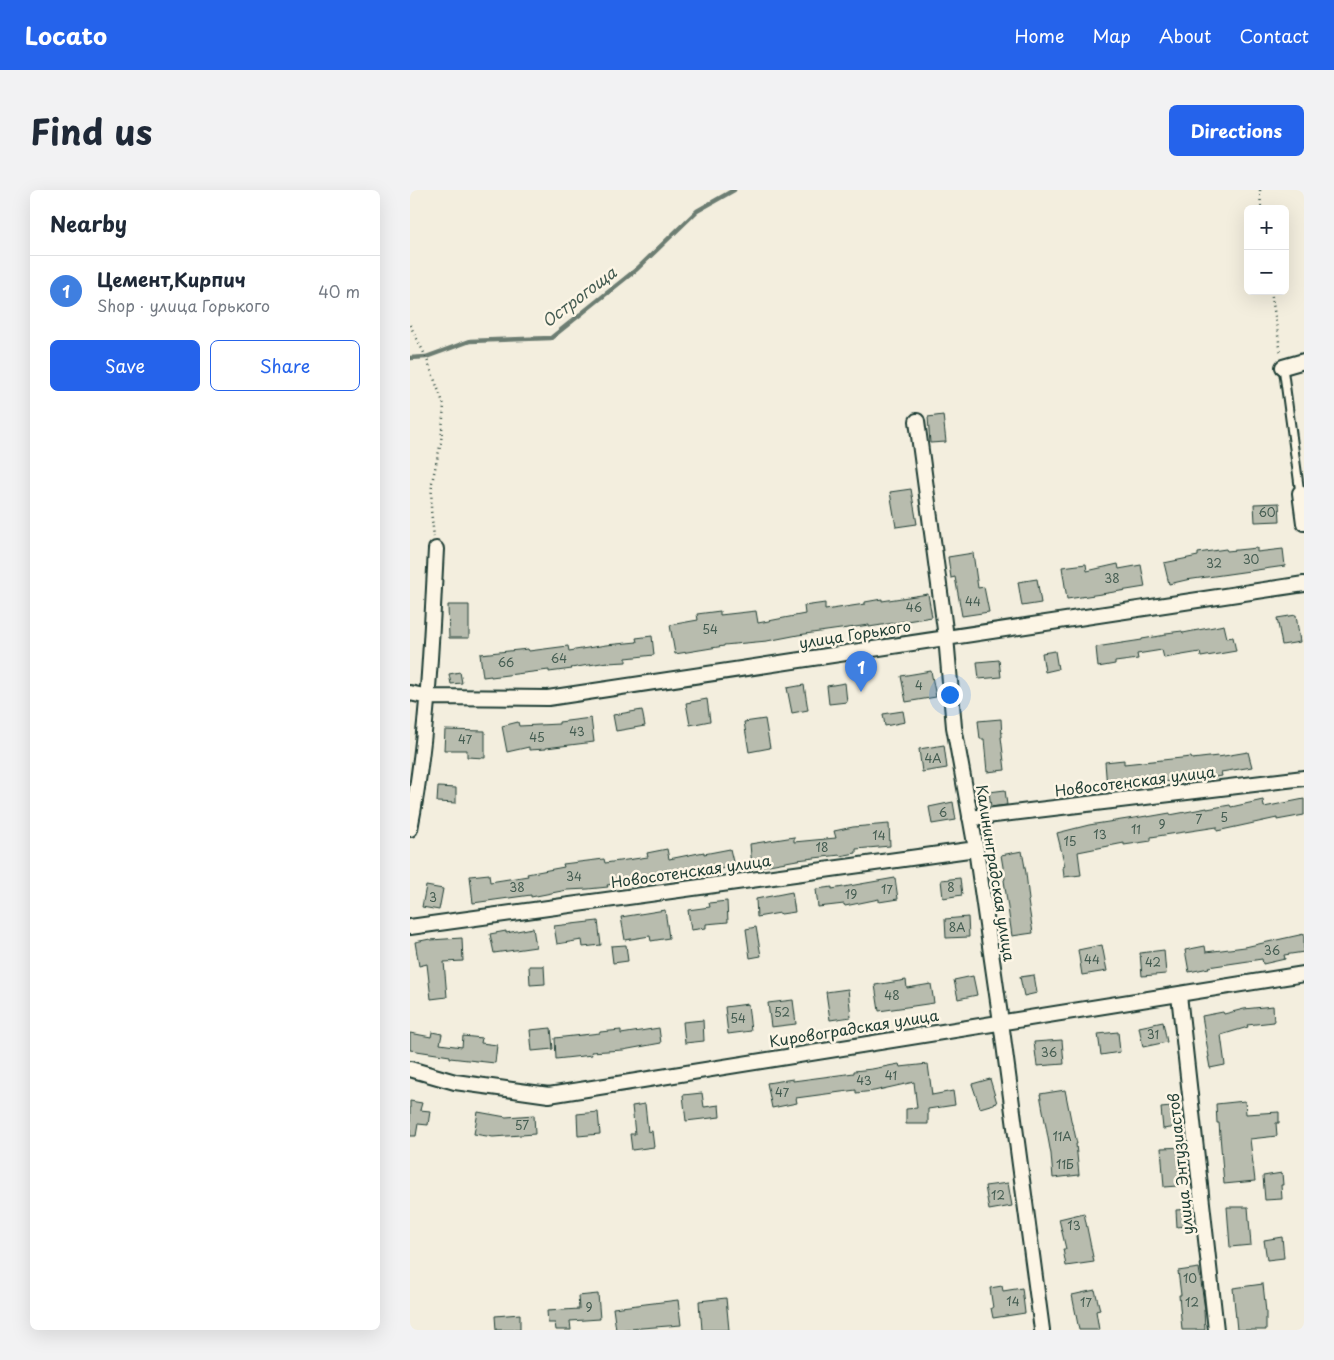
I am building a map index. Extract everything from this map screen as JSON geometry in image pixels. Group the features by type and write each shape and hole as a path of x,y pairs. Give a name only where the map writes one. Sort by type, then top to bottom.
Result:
{"street":[{"path":"1283,366 1304,361"},
{"name":"Калининградская улица","path":"917,421 946,637 954,727 976,849 1002,1022 1042,1330"},
{"path":"1300,493 1304,523"},
{"path":"410,828 418,789 428,697 436,549"},
{"name":"улица Горького","path":"410,693 428,697 548,698 1304,584"},
{"name":"Новосотенская улица","path":"970,818 1304,778"},
{"name":"Новосотенская улица","path":"410,927 976,849"},
{"name":"Кировоградская улица","path":"410,1069 455,1082 549,1095 1304,974"},
{"name":"улица Энтузиастов","path":"1179,995 1216,1330"}],"lane":[{"path":"1283,366 1300,493"}],"path":[{"path":"1260,190 1261,205"},
{"path":"1272,295 1283,366"},
{"path":"410,325 426,358 444,405 441,442 432,482 430,510 436,549"}],"building":[{"path":"943,415 946,442 930,443 928,417"},
{"path":"911,489 917,524 896,527 890,492"},
{"path":"1279,503 1280,521 1255,522 1254,504"},
{"path":"1257,548 1257,552 1283,549 1285,566 1169,584 1164,563 1198,556 1198,553 1226,549 1227,551"},
{"path":"973,553 978,588 984,587 989,612 962,616 955,577 951,578 948,557"},
{"path":"1086,564 1087,571 1118,564 1119,569 1141,565 1145,587 1067,599 1062,567"},
{"path":"1037,579 1041,603 1022,606 1018,582"},
{"path":"928,594 932,617 767,641 724,645 675,654 670,625 698,620 697,614 720,611 720,615 756,611 758,623 805,614 804,606 825,603 825,610 865,604 865,602 882,599 882,601"},
{"path":"448,605 469,605 469,638 449,638"},
{"path":"1296,615 1300,642 1282,645 1277,618"},
{"path":"1224,625 1227,638 1233,637 1236,651 1201,657 1200,652 1164,658 1162,650 1137,654 1138,659 1115,662 1115,664 1098,667 1096,647 1142,640 1166,635 1166,633 1182,631 1183,633"},
{"path":"652,636 654,655 626,658 626,662 607,662 549,672 549,670 483,677 480,654 568,646 569,651 637,642 636,638"},
{"path":"1055,651 1058,669 1045,672 1042,653"},
{"path":"999,660 1001,677 979,679 977,662"},
{"path":"931,671 936,697 906,702 901,676"},
{"path":"460,672 462,683 451,684 449,674"},
{"path":"845,683 847,702 829,704 827,686"},
{"path":"804,685 808,710 792,713 787,688"},
{"path":"707,699 710,721 690,725 686,703"},
{"path":"642,710 645,726 616,731 613,715"},
{"path":"903,711 905,722 885,726 883,714"},
{"path":"591,718 594,742 546,749 529,750 529,747 507,752 502,726 518,722 519,726 559,724 559,722"},
{"path":"765,719 770,748 749,752 744,722"},
{"path":"1001,719 1005,770 987,772 984,739 980,739 978,721"},
{"path":"445,730 485,731 485,758 467,757 467,750 444,750"},
{"path":"944,745 947,768 922,772 919,749"},
{"path":"1248,752 1252,767 1221,772 1222,776 1107,788 1105,762 1124,760 1124,764 1191,757 1192,759 1218,757"},
{"path":"438,787 456,788 456,803 437,802"},
{"path":"1005,790 1007,805 991,807 989,792"},
{"path":"1304,799 1304,815 1277,820 1277,818 1217,831 1217,827 1151,837 1151,841 1124,845 1124,843 1078,852 1081,875 1064,877 1063,867 1065,866 1057,833 1089,825 1230,805 1231,807 1263,800 1264,807"},
{"path":"953,802 956,820 932,824 929,807"},
{"path":"889,824 890,846 856,849 856,853 840,856 752,867 750,844 794,837 794,842 836,838 834,831 853,827"},
{"path":"667,849 669,859 730,849 734,866 690,878 689,873 652,880 607,885 608,887 567,890 531,897 531,895 473,903 470,876 489,874 490,882 528,876 527,874 564,867 563,864 604,859 605,863 648,857 647,853"},
{"path":"1022,851 1033,933 1012,936 1001,855"},
{"path":"895,878 898,899 879,902 879,899 845,906 844,904 818,907 816,889 832,887 832,889"},
{"path":"960,878 962,895 943,898 941,880"},
{"path":"426,886 443,889 439,910 422,907"},
{"path":"792,892 795,912 757,917 756,899"},
{"path":"727,901 728,922 706,924 706,928 691,930 688,910 710,907 709,903"},
{"path":"665,910 669,938 651,941 650,936 625,940 621,917"},
{"path":"968,917 969,937 946,938 945,919"},
{"path":"598,921 601,945 583,947 582,940 557,944 554,926"},
{"path":"756,927 761,956 750,958 746,929"},
{"path":"533,928 536,947 494,953 490,934"},
{"path":"1304,934 1304,952 1284,955 1285,959 1263,964 1262,959 1208,967 1189,972 1185,950 1205,946 1206,952 1245,947"},
{"path":"462,938 463,961 444,962 447,997 431,999 427,964 419,966 415,942 430,939"},
{"path":"626,945 628,961 613,963 611,946"},
{"path":"1102,945 1107,971 1082,975 1078,950"},
{"path":"1164,950 1166,974 1142,976 1140,953"},
{"path":"529,966 544,966 545,984 530,985"},
{"path":"1034,975 1037,993 1024,996 1020,977"},
{"path":"973,976 977,995 958,999 954,980"},
{"path":"906,980 907,988 931,984 934,1003 879,1011 875,985"},
{"path":"848,989 851,1017 830,1020 826,992"},
{"path":"793,1000 796,1024 771,1027 768,1003"},
{"path":"748,1004 751,1031 728,1034 725,1007"},
{"path":"1273,1006 1274,1022 1247,1025 1248,1027 1221,1035 1225,1065 1210,1068 1202,1016"},
{"path":"703,1020 704,1041 685,1043 683,1022"},
{"path":"1163,1022 1167,1042 1143,1047 1139,1027"},
{"path":"551,1028 553,1049 532,1051 530,1030"},
{"path":"659,1028 661,1043 623,1050 591,1052 592,1055 556,1059 555,1038 621,1030 621,1034"},
{"path":"432,1032 442,1034 440,1044 462,1047 463,1036 482,1038 481,1043 497,1045 495,1063 450,1058 450,1056 410,1050 410,1033 431,1037"},
{"path":"1118,1032 1120,1052 1101,1055 1098,1034"},
{"path":"1062,1040 1064,1064 1037,1066 1034,1042"},
{"path":"899,1064 900,1067 928,1064 932,1095 953,1091 955,1105 928,1109 928,1124 906,1124 906,1109 917,1108 914,1082 874,1091 856,1093 856,1090 796,1098 797,1103 772,1108 767,1083 854,1073 854,1071"},
{"path":"990,1079 997,1103 980,1108 972,1084"},
{"path":"1065,1090 1077,1144 1079,1175 1053,1178 1051,1154 1040,1094"},
{"path":"702,1093 704,1107 719,1105 720,1117 686,1121 683,1095"},
{"path":"410,1101 422,1103 420,1110 430,1111 428,1125 418,1124 416,1136 410,1136"},
{"path":"1245,1101 1246,1114 1279,1112 1279,1123 1276,1123 1277,1136 1250,1139 1255,1181 1224,1184 1216,1104"},
{"path":"645,1104 648,1132 652,1131 654,1147 632,1150 630,1134 635,1134 632,1106"},
{"path":"1182,1106 1185,1126 1163,1129 1161,1108"},
{"path":"478,1112 506,1117 534,1115 535,1134 493,1137 474,1134"},
{"path":"598,1112 600,1134 578,1136 577,1114"},
{"path":"1187,1147 1191,1185 1164,1187 1161,1148"},
{"path":"1282,1173 1282,1199 1265,1200 1263,1176"},
{"path":"1008,1183 1012,1206 989,1210 985,1186"},
{"path":"1227,1207 1248,1207 1251,1245 1230,1247"},
{"path":"1194,1209 1196,1225 1177,1227 1176,1210"},
{"path":"1084,1213 1094,1262 1066,1266 1063,1249 1066,1249 1059,1219"},
{"path":"1282,1237 1284,1258 1267,1260 1264,1240"},
{"path":"1199,1268 1205,1310 1205,1330 1182,1330 1178,1271"},
{"path":"1263,1284 1266,1330 1237,1330 1233,1288"},
{"path":"1002,1286 1003,1291 1022,1288 1025,1313 993,1318 990,1288"},
{"path":"1095,1290 1100,1310 1096,1311 1099,1330 1079,1330 1072,1295"},
{"path":"598,1294 600,1319 570,1321 571,1330 556,1330 555,1323 548,1323 547,1311 579,1309 578,1296"},
{"path":"726,1298 729,1330 702,1330 699,1301"},
{"path":"678,1300 681,1325 616,1330 613,1308"},
{"path":"520,1314 520,1330 496,1330 495,1316"}],"waterway":[{"name":"Острогоща","path":"410,358 426,357 470,341 551,338 637,269 697,211 734,190"}],"place":[{"name":"Цемент,Кирпич","path":"861,692"}]}
